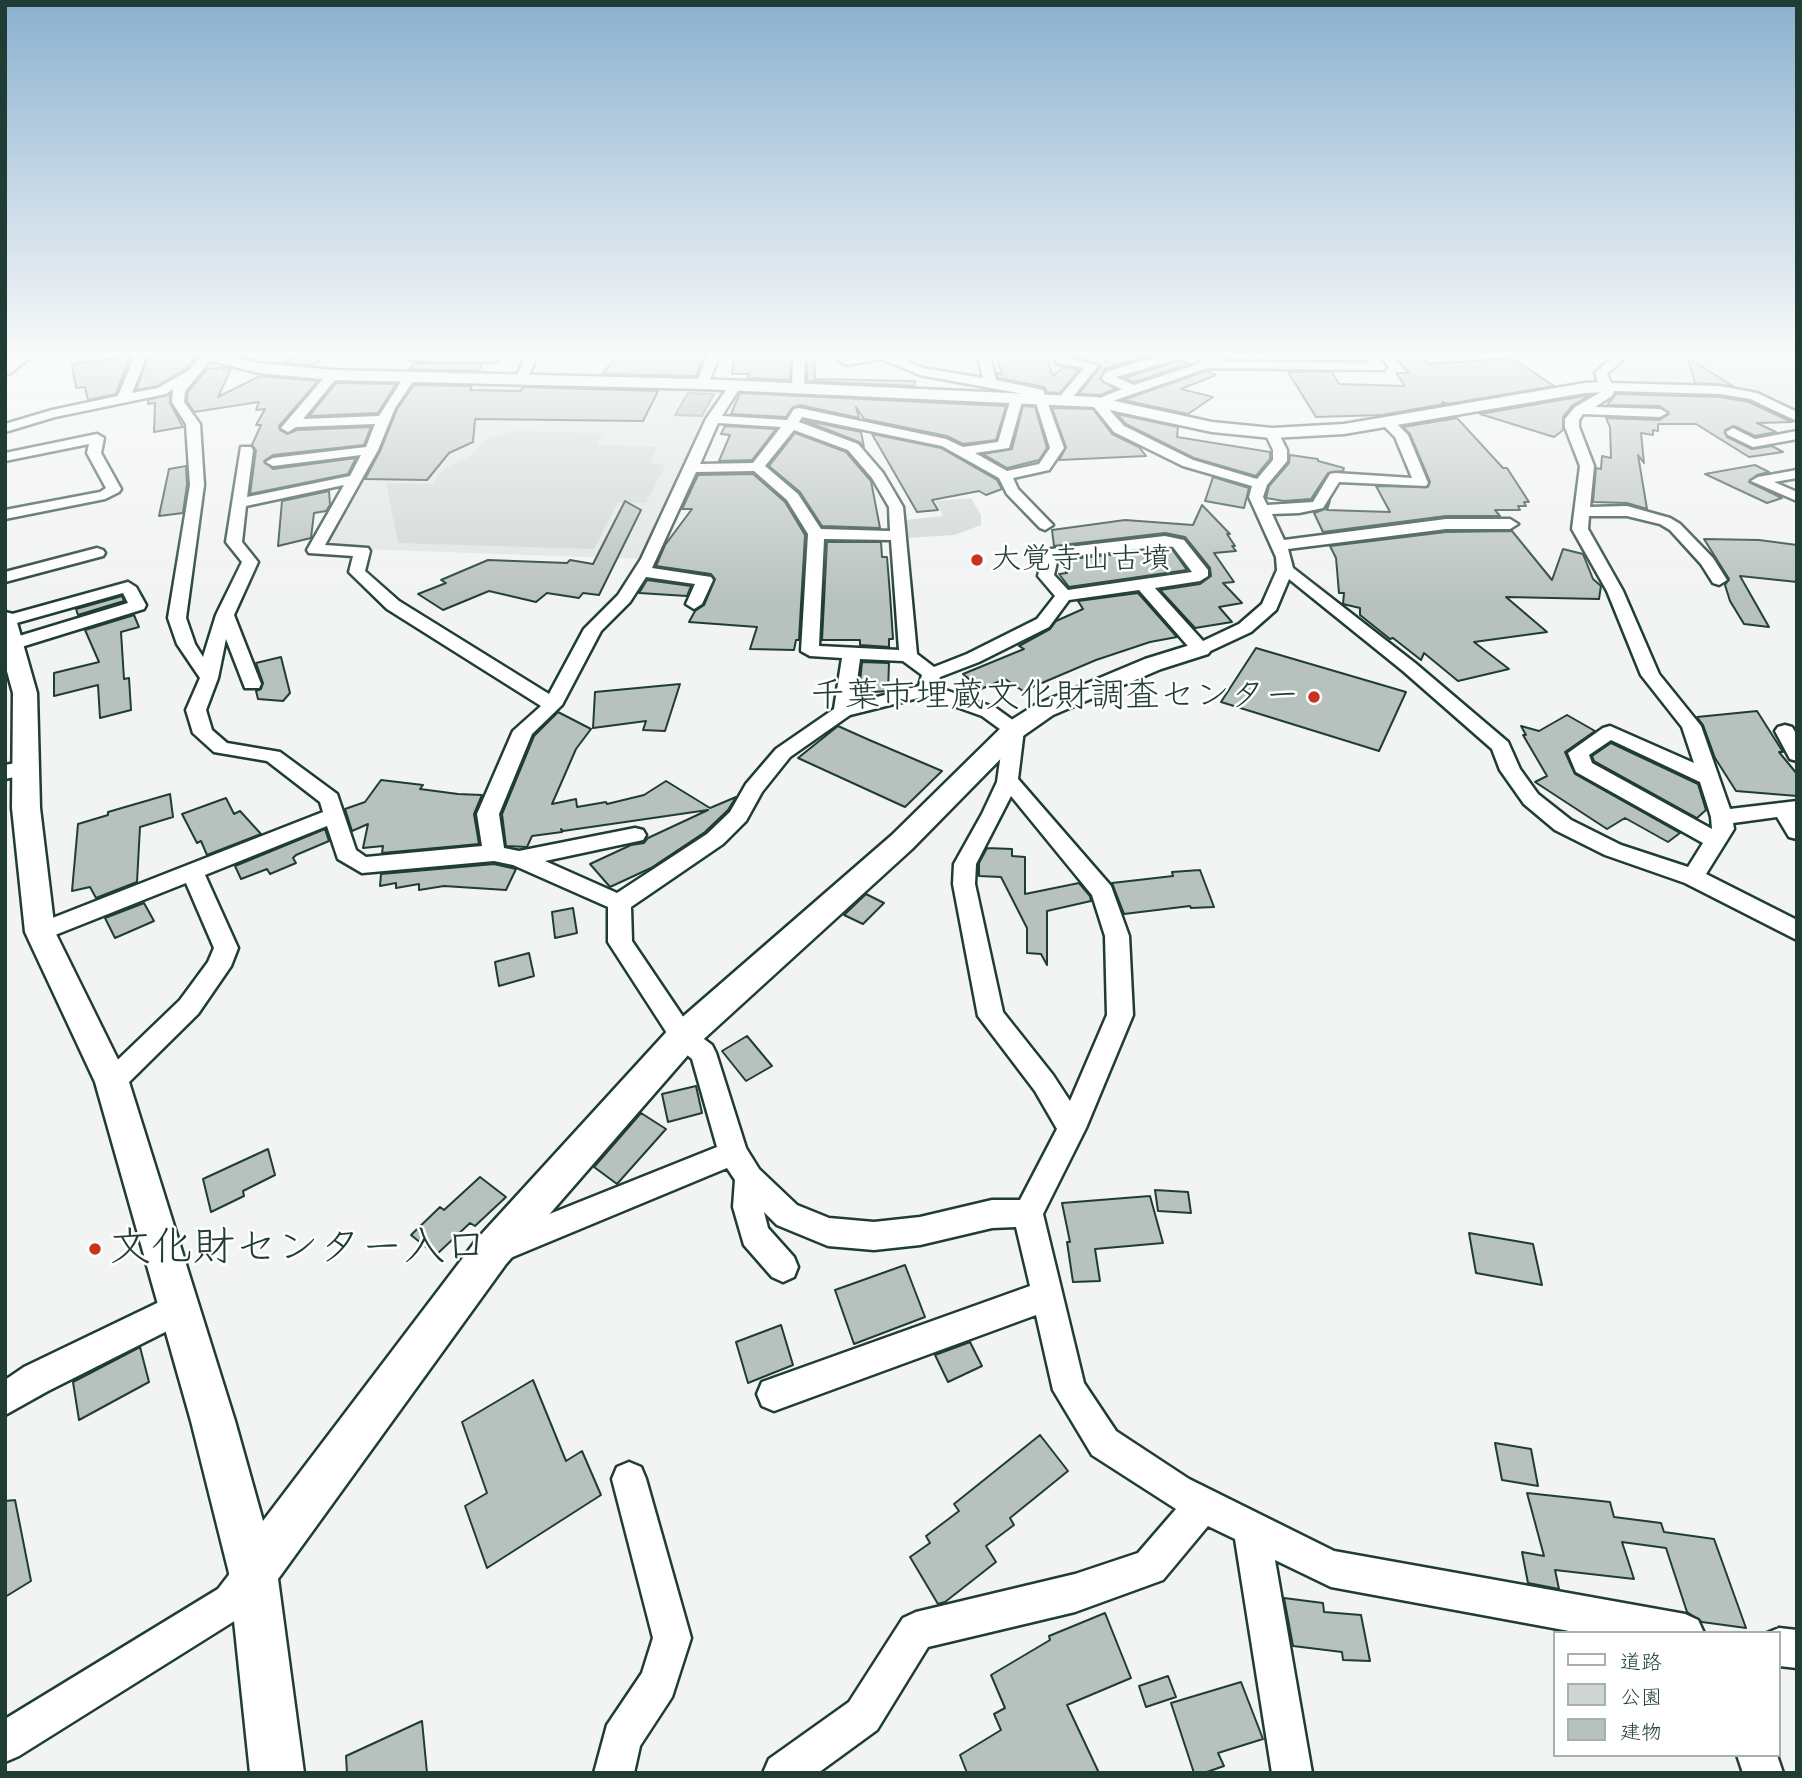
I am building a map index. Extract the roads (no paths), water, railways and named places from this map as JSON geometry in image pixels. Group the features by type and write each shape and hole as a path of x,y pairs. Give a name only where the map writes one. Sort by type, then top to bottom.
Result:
{"street":[{"path":"193,435 197,485 177,618 186,644 209,678"},
{"path":"378,435 315,550 362,551 357,572 393,605 554,705"},
{"path":"494,853 488,814 523,731 554,705 593,629 624,598 649,559 706,435"},
{"path":"757,467 782,435"},
{"path":"821,435 853,447 878,476 896,507 908,656 930,682 989,712 1014,730"},
{"path":"908,435 946,443 1005,476 1012,491 1045,524"},
{"path":"961,451 1004,445 1007,435"},
{"path":"1005,476 1044,467 1057,448 1053,435"},
{"path":"1131,435 1188,463 1260,484"},
{"path":"5,1742 231,1602 492,1251 683,1037 902,842 1014,730 1044,710 1153,664 1200,649 1245,628 1270,606 1285,570 1280,545 1256,497 1260,484 1280,461 1280,450 1273,435"},
{"path":"1261,510 1299,509 1318,505 1335,477 1420,483 1401,435"},
{"path":"1575,435 1587,466 1580,529 1615,591 1650,675 1691,726 1722,817 1723,829 1693,877"},
{"path":"1739,435 1753,443 1797,435"},
{"path":"5,457 97,438 94,453 114,489 105,495 5,515"},
{"path":"246,450 233,542 250,562 225,615 214,647 209,678 196,710 203,733 221,748 273,756 330,799 346,854 362,865 494,853 519,859 619,903"},
{"path":"273,462 371,450"},
{"path":"693,468 757,467 793,497 816,534 810,651 908,656"},
{"path":"1797,474 1758,481 1797,497"},
{"path":"239,503 354,479"},
{"path":"1582,512 1627,511 1665,522 1675,527 1707,561 1719,580"},
{"path":"1280,545 1446,524 1510,524"},
{"path":"816,534 898,536"},
{"path":"619,903 715,839 738,816 753,789 783,752 843,710 930,682 1043,623 1064,596 1199,576 1200,570 1178,543 1165,541 1051,554 1046,576 1064,596"},
{"path":"5,577 97,554"},
{"path":"1285,570 1299,578 1409,667 1501,746 1510,770 1531,799 1563,825 1613,850 1693,877 1797,931"},
{"path":"640,571 705,580 694,604"},
{"path":"1145,586 1200,649"},
{"path":"128,587 138,605 8,628 128,587"},
{"path":"225,615 252,684"},
{"path":"8,628 24,693 16,770 26,808 40,932 112,1082 213,1421 253,1573 277,1773"},
{"path":"843,710 852,652"},
{"path":"1014,730 1007,782 993,814 965,864 964,884 991,1016 1037,1073 1072,1128"},
{"path":"1785,731 1797,755"},
{"path":"1708,778 1610,732 1577,753 1583,767 1715,840"},
{"path":"1007,782 1016,788 1103,892 1117,936 1120,1015 1072,1128 1028,1213 1045,1296 1069,1390 1104,1443 1177,1491 1331,1569 1674,1631"},
{"path":"1722,817 1790,809 1797,832"},
{"path":"40,932 333,816"},
{"path":"519,859 635,835"},
{"path":"112,1082 189,1007 219,966 226,948 192,872"},
{"path":"619,903 620,942 683,1037 703,1053 741,1166 755,1235 783,1267"},
{"path":"741,1166 787,1215 828,1232 874,1236 920,1231 992,1213 1028,1213"},
{"path":"492,1251 741,1166"},
{"path":"774,1394 1045,1296"},
{"path":"5,1399 36,1379 178,1310"},
{"path":"614,1773 621,1739 658,1683 672,1638 629,1479"},
{"path":"783,1773 863,1716 916,1631 1075,1593 1150,1567 1204,1503"},
{"path":"1251,1527 1292,1773"}],"place":[{"name":"大覚寺山古墳","path":"977,560"},
{"name":"千葉市埋蔵文化財調査センター","path":"1314,697"},
{"name":"文化財センター入口","path":"95,1249"}]}
